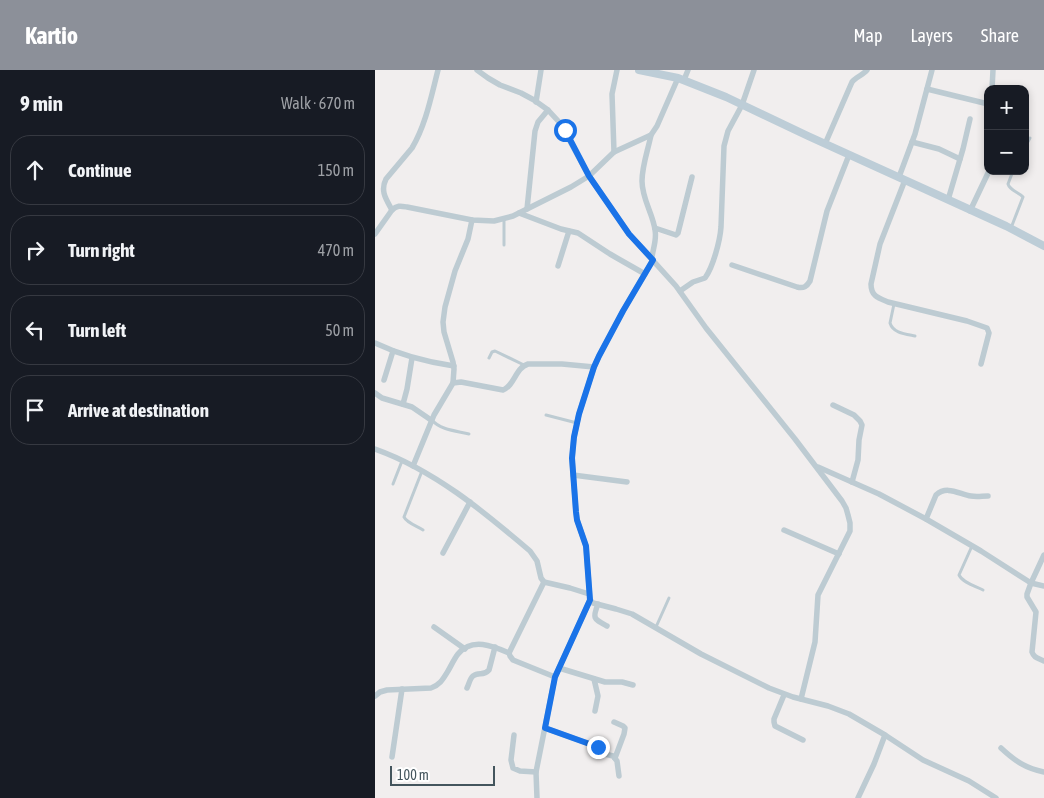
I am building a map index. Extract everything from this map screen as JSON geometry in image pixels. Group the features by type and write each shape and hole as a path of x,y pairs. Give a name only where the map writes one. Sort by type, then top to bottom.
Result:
{"main road":[{"path":"639,70 681,79 742,105 1010,228 1044,246"}],"street":[{"path":"392,210 383,190 384,184 415,142 426,116 438,70"},
{"path":"477,70 493,81 521,93 536,102 548,110 560,123 589,176 629,234 681,292 706,328 847,508 850,523 849,531 818,595 815,642 801,699"},
{"path":"536,102 541,70"},
{"path":"614,152 612,94 617,70"},
{"path":"537,798 536,772 555,677 589,597 586,546 577,520 573,475 573,446 577,423 594,367 653,259 655,228 644,198 642,174 651,135 681,79 688,70"},
{"path":"681,292 693,282 705,278 710,268 721,228 724,146 728,132 742,105 754,70"},
{"path":"825,144 852,82 867,70"},
{"path":"932,70 896,200 880,244 871,290 876,297 987,328 989,333 981,364"},
{"path":"992,85 993,70"},
{"path":"927,89 984,102"},
{"path":"527,209 535,132 539,122 548,110"},
{"path":"948,200 970,119"},
{"path":"375,234 392,210 395,207 401,206 472,220 494,221 504,219 571,187 589,176 614,152 651,135"},
{"path":"912,142 939,149 960,159"},
{"path":"732,265 804,288 810,281 827,211 849,155"},
{"path":"970,210 987,175"},
{"path":"655,228 676,235 679,233 691,177"},
{"path":"519,213 581,235 645,274"},
{"path":"413,466 431,420 453,383 454,366 444,332 443,314 472,220"},
{"path":"558,266 569,231"},
{"path":"375,343 412,358 454,366"},
{"path":"384,380 393,351"},
{"path":"403,404 412,358"},
{"path":"453,383 461,382 503,390 509,386 524,365 535,363 594,367"},
{"path":"375,393 382,398 415,408 431,420"},
{"path":"833,405 854,415 862,424 858,445 858,460 852,482"},
{"path":"375,449 432,475 471,502 530,551 537,561 541,578 544,582 569,588 589,597 598,604 625,611 701,654 784,695 838,709 849,714 923,760 969,781 996,798"},
{"path":"816,466 895,502 1031,582 1044,586"},
{"path":"573,475 627,482"},
{"path":"926,519 938,493 951,490 971,496 988,496"},
{"path":"443,553 471,502"},
{"path":"784,530 839,554"},
{"path":"1044,555 1027,594 1035,609 1036,616 1032,652 1036,658 1044,661"},
{"path":"509,653 544,582"},
{"path":"598,604 594,616 596,620 607,626"},
{"path":"434,627 465,649"},
{"path":"375,696 383,691 431,688 436,686 443,680 460,652 480,644 486,644 509,653 513,660 555,677"},
{"path":"467,688 473,675 487,673 495,647"},
{"path":"559,668 605,682 623,682 633,685"},
{"path":"594,679 599,696 595,711"},
{"path":"392,757 402,689"},
{"path":"784,695 774,719 775,726 803,740"},
{"path":"614,722 625,728 615,758 619,776"},
{"path":"545,728 598,747 605,754 615,758"},
{"path":"514,735 511,760 513,768 520,771 536,772"},
{"path":"858,798 885,735"},
{"path":"1001,748 1017,762 1026,767 1044,772"}],"lane":[{"path":"1010,228 1023,197 1009,187 1008,184 1011,175"},
{"path":"504,219 504,244"},
{"path":"895,303 891,326 897,332 915,336"},
{"path":"489,358 495,351 524,365"},
{"path":"546,415 577,423"},
{"path":"431,420 440,426 469,434"},
{"path":"393,484 402,460"},
{"path":"422,470 404,517 407,522 423,530"},
{"path":"972,546 960,572 960,578 983,590"},
{"path":"656,628 669,598"}],"route":[{"path":"565,130 589,176 629,234 653,260 623,311 594,367 579,414 574,437 572,458 576,512 586,546 590,600 555,677 545,728 598,747"}]}
